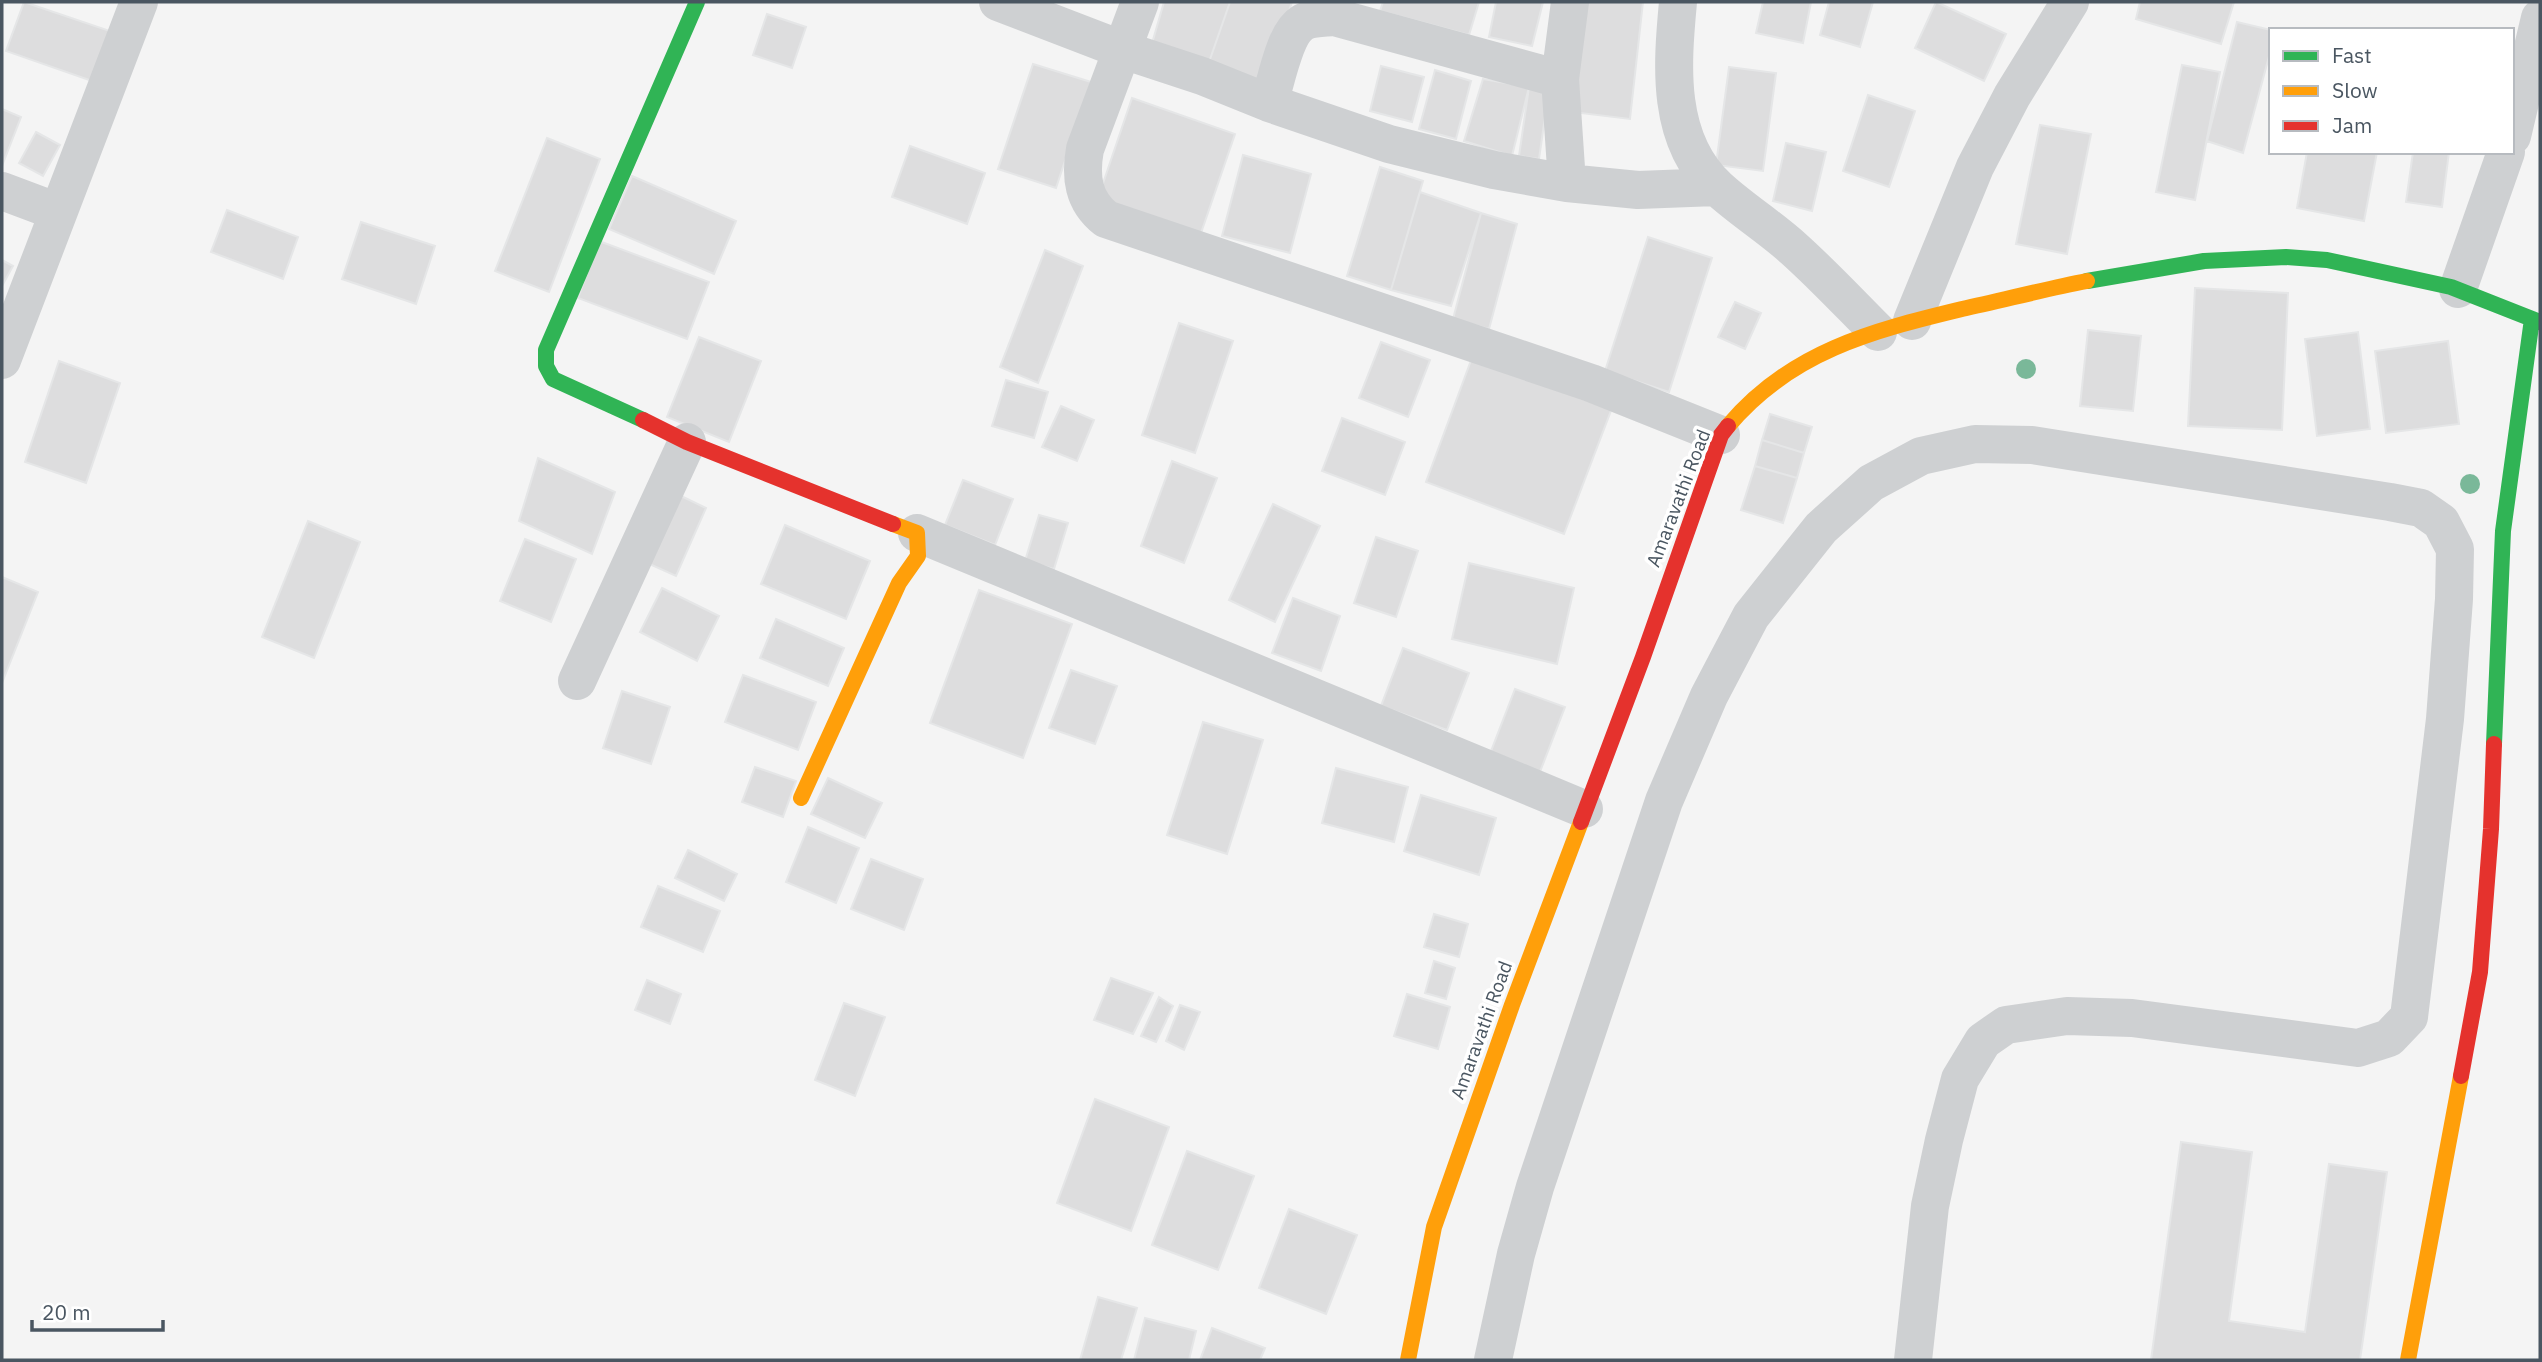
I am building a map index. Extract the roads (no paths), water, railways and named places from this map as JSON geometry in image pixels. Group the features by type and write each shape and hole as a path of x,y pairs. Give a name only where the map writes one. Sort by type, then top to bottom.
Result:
{"street":[{"path":"2,360 139,2"},
{"path":"696,2 546,350 547,366 553,379 687,442 917,533 1584,809"},
{"path":"998,2 1123,50 1389,144 1494,170 1567,183 1638,190 1716,187"},
{"path":"1140,2 1085,149 1081,169 1085,191 1094,209 1106,219 1591,383 1721,435"},
{"path":"1567,183 1560,79 1570,2"},
{"path":"1678,2 1673,53 1675,96 1680,127 1692,155 1716,187 1895,326 2057,6"},
{"path":"1269,103 1289,38 1301,23 1317,18 1334,17 1560,79"},
{"path":"2514,128 2539,32"},
{"path":"2458,289 2505,154"},
{"path":"2,191 58,212"},
{"name":"Amaravathi Road","path":"1408,1360 1434,1227 1507,1018 1643,657 1721,435 1745,405 1772,382 1818,354 1895,326 2083,282 2184,262 2240,257 2325,260 2458,289 2536,320"},
{"path":"2408,1360 2480,972 2491,829 2503,531 2536,320"},
{"path":"577,681 687,442"},
{"path":"1493,1360 1516,1254 1535,1187 1664,801 1709,695 1751,616 1821,528 1871,483 1921,456 1975,444 2032,445 2319,489 2421,508 2441,522 2455,549 2445,719 2409,1017 2389,1038 2358,1048 2132,1018 2067,1016 2006,1025 1983,1041 1960,1079 1930,1206 1913,1360"},
{"path":"801,798 899,583 918,556 917,533"}]}
